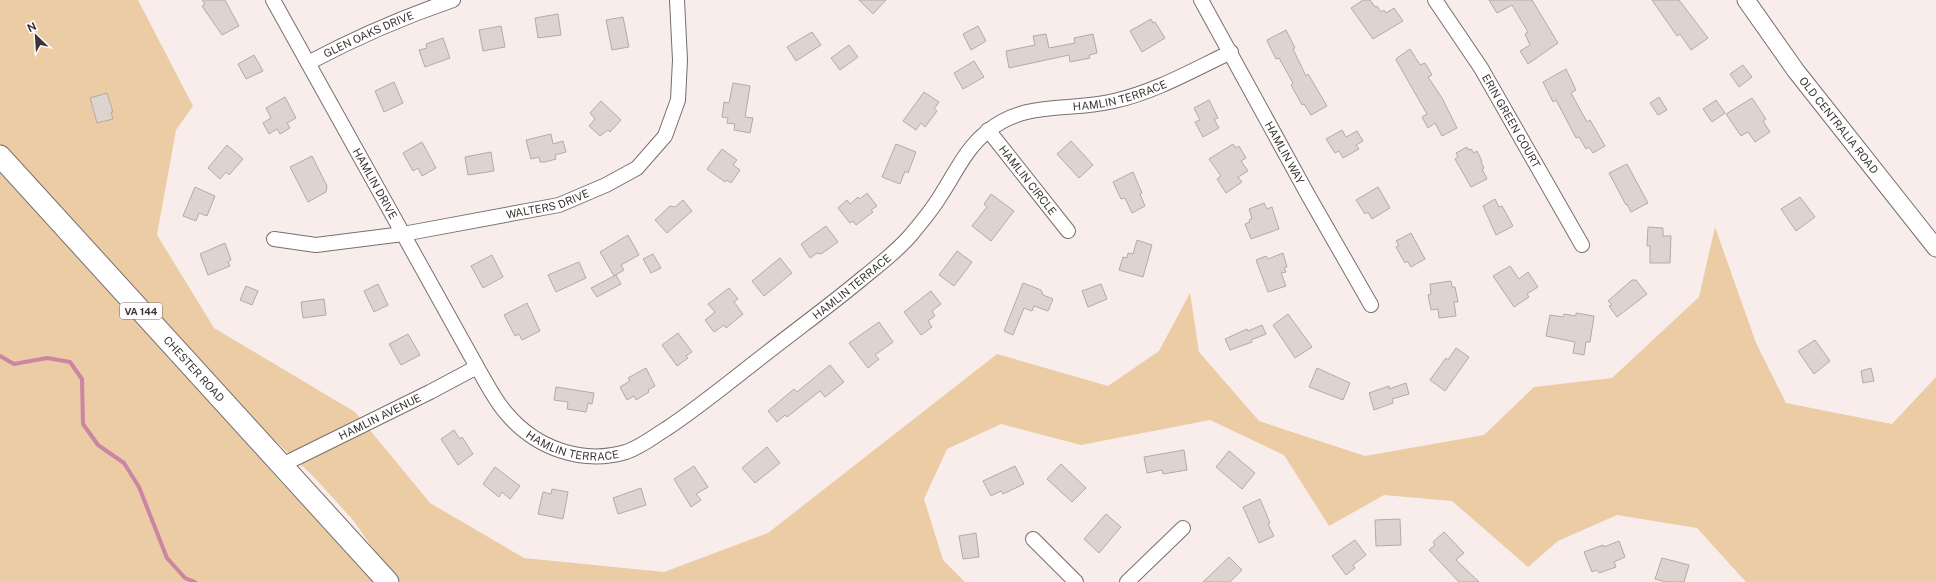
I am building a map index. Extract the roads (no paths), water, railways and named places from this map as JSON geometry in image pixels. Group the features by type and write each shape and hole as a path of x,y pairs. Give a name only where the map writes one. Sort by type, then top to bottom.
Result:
{"main road":[{"name":"CHESTER ROAD","path":"0,156 388,582"}],"street":[{"name":"HAMLIN DRIVE","path":"273,0 477,367"},
{"name":"GLEN OAKS DRIVE","path":"308,63 360,36 421,10 454,0"},
{"name":"WALTERS DRIVE","path":"274,239 316,245 403,234 559,205 606,185 637,168 665,136 678,100 680,60 677,0"},
{"name":"HAMLIN WAY","path":"1201,0 1308,196 1371,305"},
{"name":"ERIN GREEN COURT","path":"1435,0 1481,68 1582,244"},
{"name":"OLD CENTRALIA ROAD","path":"1746,0 1796,71 1936,248"},
{"name":"HAMLIN TERRACE","path":"477,367 505,413 535,439 553,448 572,454 592,457 610,456 627,452 640,446 686,416 895,252 924,220 972,145 988,130 1024,111 1055,107 1086,106 1113,102 1144,93 1230,52"},
{"name":"HAMLIN CIRCLE","path":"988,130 1068,231"},
{"name":"HAMLIN AVENUE","path":"282,465 430,392 477,367"},
{"path":"1127,582 1183,528"},
{"path":"1033,539 1076,582"}],"waterway":[{"path":"0,356 14,364 47,358 70,362 82,379 83,424 98,445 124,463 139,487 167,558 185,578 195,582"}]}
